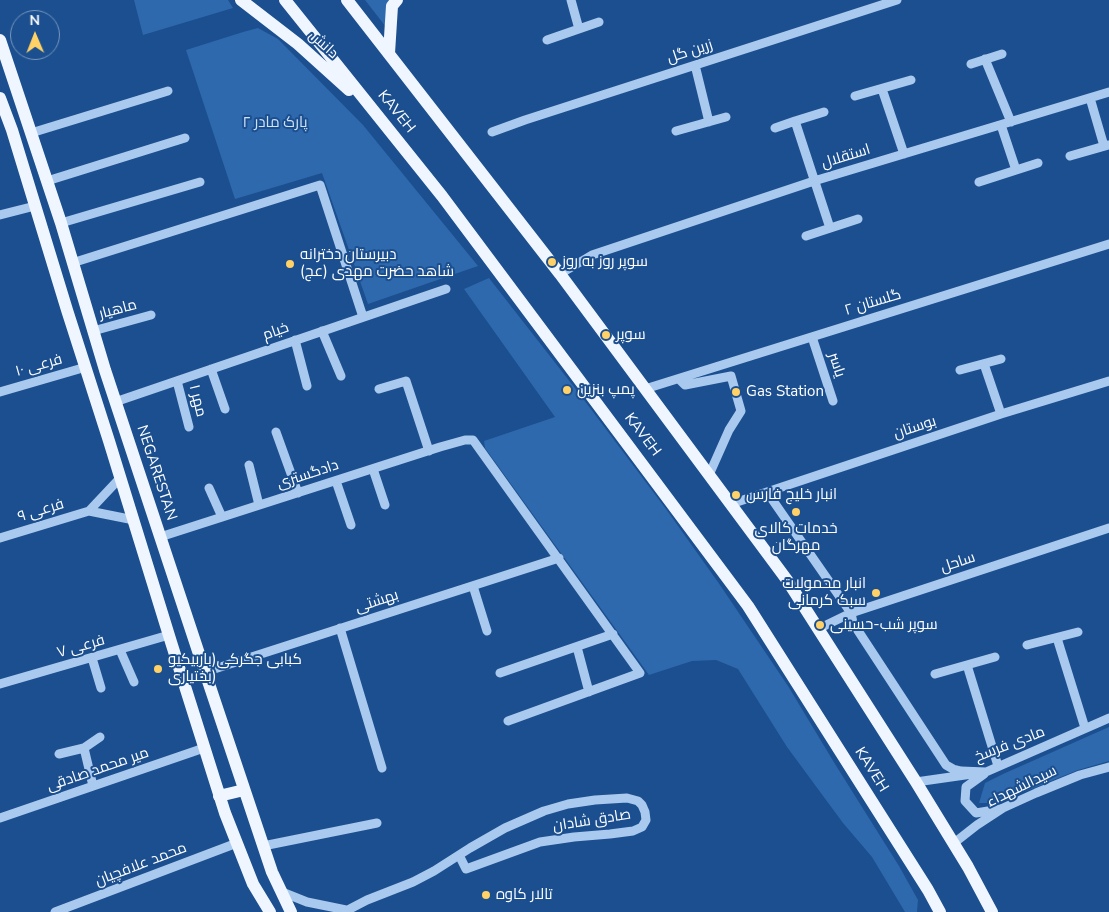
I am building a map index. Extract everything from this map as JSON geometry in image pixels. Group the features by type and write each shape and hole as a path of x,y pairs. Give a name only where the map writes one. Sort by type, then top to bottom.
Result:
{"main road":[{"name":"دانش","path":"241,0 298,44 380,118"},
{"name":"KAVEH","path":"285,0 442,196 748,606 928,890 938,911"},
{"name":"KAVEH","path":"347,0 560,274 787,580 954,843 992,912"},
{"path":"389,53 392,6 397,0"},
{"name":"NEGARESTAN","path":"0,40 61,223 115,402 244,790 272,872 292,912"},
{"path":"0,98 2,111 35,206 121,477 224,813 254,884 270,912"},
{"path":"67,310 73,312 79,310 84,303"},
{"path":"74,333 79,326 85,326 93,331"},
{"path":"219,796 244,790"}],"street":[{"path":"571,0 579,29"},
{"name":"زرین گل","path":"492,132 897,0"},
{"path":"547,40 599,22"},
{"path":"971,64 1002,54"},
{"path":"985,59 1012,122"},
{"path":"695,65 709,122"},
{"path":"856,96 911,80"},
{"path":"882,89 904,154"},
{"path":"31,133 168,91"},
{"name":"استقلال","path":"560,274 592,255 814,181 1109,92"},
{"path":"1070,156 1106,145 1090,98"},
{"path":"775,128 824,112"},
{"path":"676,130 726,117"},
{"path":"795,121 830,228"},
{"path":"1001,125 1016,170"},
{"path":"47,181 185,138"},
{"path":"979,182 1038,164"},
{"path":"61,223 200,182"},
{"path":"72,263 320,185 364,317"},
{"path":"0,215 35,206"},
{"path":"806,236 858,219"},
{"name":"گلستان ۲","path":"645,389 1109,244"},
{"name":"خیام","path":"115,402 446,289"},
{"name":"ماهیار","path":"93,331 151,315"},
{"path":"322,331 341,376"},
{"name":"یاسر","path":"812,337 833,401"},
{"path":"295,340 307,386"},
{"path":"960,370 1001,359"},
{"path":"984,364 1001,414"},
{"name":"فرعی ۱۰","path":"0,392 86,367"},
{"path":"211,369 225,409"},
{"path":"679,379 685,385 731,376 741,411 709,475"},
{"name":"مهر ۱","path":"177,381 189,427"},
{"path":"379,389 406,381 429,451"},
{"name":"بوستان","path":"731,504 1001,414 1109,381"},
{"path":"276,432 298,493"},
{"name":"دادگستری","path":"160,537 429,451 465,440 473,440 559,558"},
{"path":"249,465 259,506"},
{"path":"373,469 384,505"},
{"path":"89,511 121,477"},
{"path":"336,481 352,526"},
{"path":"209,488 222,518"},
{"path":"767,492 850,613 853,623 946,766 953,769 986,772"},
{"path":"89,511 134,520"},
{"name":"فرعی ۹","path":"0,538 89,511"},
{"name":"ساحل","path":"818,629 850,613 1109,528"},
{"path":"508,721 640,673 559,558"},
{"name":"بهشتی","path":"205,672 559,558"},
{"path":"473,586 488,631"},
{"path":"340,628 382,768"},
{"path":"1027,645 1078,632"},
{"path":"500,673 613,634"},
{"name":"فرعی ۷","path":"0,684 169,636"},
{"path":"1057,638 1085,728"},
{"path":"577,647 589,692"},
{"path":"120,650 134,682"},
{"path":"935,674 995,657"},
{"path":"92,658 101,688"},
{"path":"967,664 998,766"},
{"name":"مادی فرسخ","path":"916,782 986,772 1109,718"},
{"path":"59,754 84,748 100,737"},
{"path":"84,748 93,786"},
{"name":"میر محمد صادقی","path":"0,818 204,748"},
{"name":"سیدالشهداء","path":"954,843 1003,808 1080,775 1109,767"},
{"path":"986,772 966,787 965,802 976,813 1003,808"},
{"name":"صادق شادان","path":"345,911 413,882 434,871 458,855 505,828 544,811 568,804 627,798 638,801 645,812 646,820 642,826 632,831 540,842 466,870 458,855"},
{"path":"263,846 377,823"},
{"name":"محمد علافچیان","path":"57,912 237,843"},
{"path":"282,892 307,902 345,911"}],"green space":[{"path":"134,0 228,0 233,8 143,35"},
{"path":"365,0 390,0 386,27"},
{"name":"پارک مادر ۲","path":"258,28 278,39 363,125 478,266 368,304 322,173 235,199 186,50"},
{"path":"489,278 578,392 666,509 720,585 788,686 899,866 918,900 917,912 905,912 872,857 843,823 787,747 738,669 716,660 692,661 649,675 485,448 484,441 555,417 464,289"},
{"path":"1109,727 1109,761 1078,770 997,803 979,803 985,783"}],"place":[{"name":"سوپر روز به روز","path":"552,262"},
{"name":"دبیرستان دخترانه شاهد حضرت مهدی (عج)","path":"290,264"},
{"name":"سوپر","path":"606,335"},
{"name":"پمپ بنزین","path":"567,390"},
{"name":"Gas Station","path":"736,392"},
{"name":"انبار خلیج فارس","path":"736,495"},
{"name":"خدمات کالای مهرگان","path":"796,512"},
{"name":"انبار محمولات سبک کرمانی","path":"876,593"},
{"name":"سوپر شب-حسینی","path":"820,625"},
{"name":"کبابی جگرکی(باربیکیو بختیاری)","path":"158,669"},
{"name":"تالار کاوه","path":"486,895"}]}
